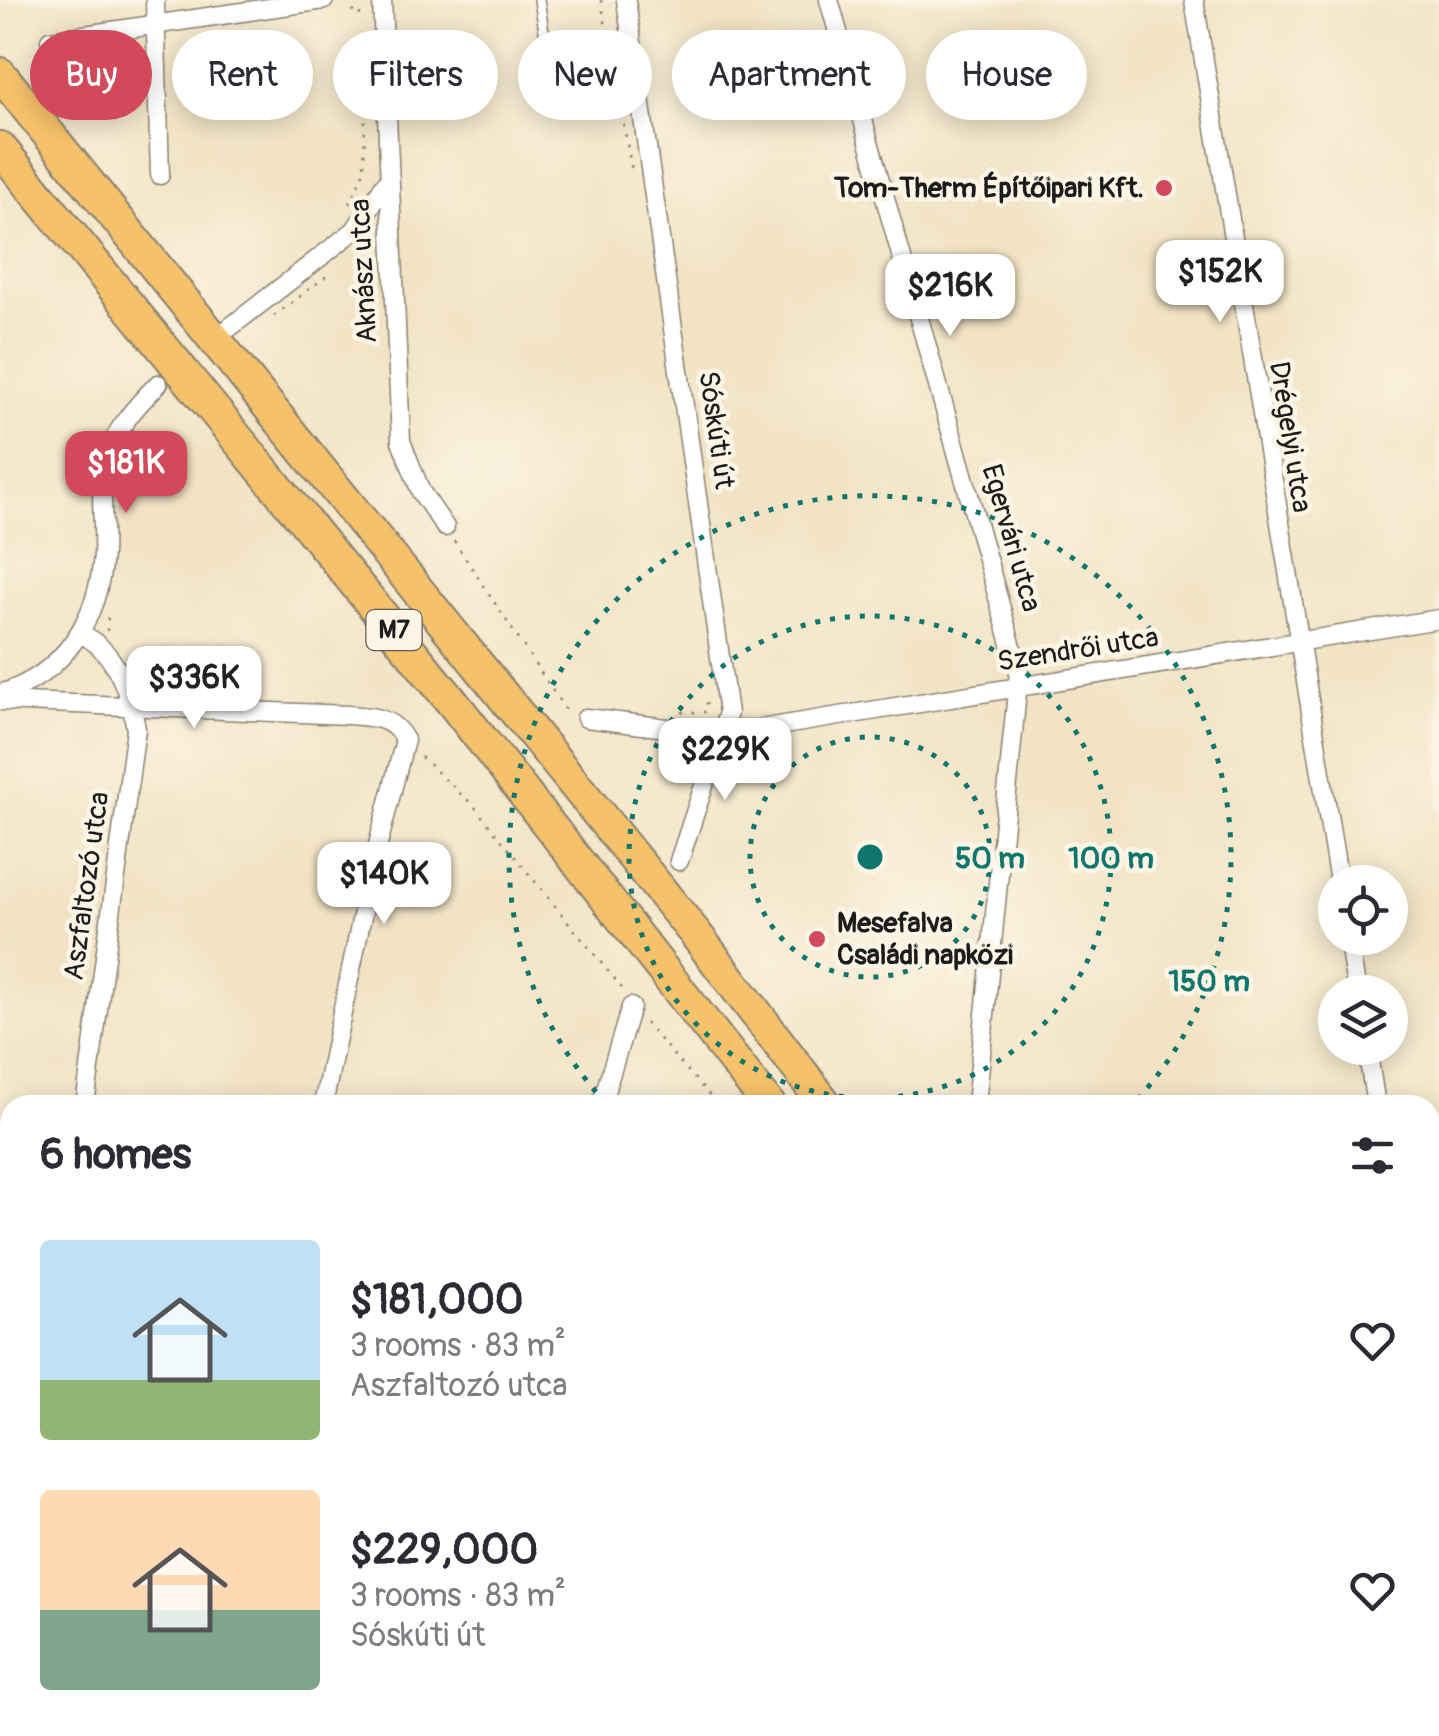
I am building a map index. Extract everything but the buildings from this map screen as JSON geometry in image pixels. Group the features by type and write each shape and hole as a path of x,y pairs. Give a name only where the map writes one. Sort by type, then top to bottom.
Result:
{"highway":[{"name":"M7","path":"0,74 682,917 818,1095"},
{"name":"M7","path":"0,148 453,703 761,1095"}],"street":[{"path":"155,0 160,175"},
{"path":"122,30 324,0"},
{"name":"Aknász utca","path":"382,0 386,180 401,441 421,492 445,528"},
{"name":"Sóskúti út","path":"626,0 724,672 726,730 679,861"},
{"name":"Egervári utca","path":"829,0 1013,644 1021,687 977,1095"},
{"name":"Drégelyi utca","path":"1194,0 1335,865"},
{"path":"230,328 355,230 375,205 386,180"},
{"path":"0,698 40,676 81,634 100,574 107,456 130,414 158,384"},
{"name":"Szendrői utca","path":"586,718 707,733 753,730 1439,619"},
{"name":"Aszfaltozó utca","path":"81,634 96,642 123,681 136,729 86,1095"},
{"path":"0,698 383,718 398,728 404,742 372,868 325,1095"},
{"path":"605,1095 631,1007"},
{"path":"1369,1065 1374,1095"}],"lane":[{"path":"539,0 544,30"}],"path":[{"path":"356,0 352,15 367,13 367,30"},
{"path":"602,0 635,186"},
{"path":"345,213 364,170 365,120"},
{"path":"445,528 568,714 586,718"},
{"path":"108,598 111,644"},
{"path":"668,711 706,712 708,683"},
{"path":"404,742 474,805 620,980 631,1007 709,1095"}],"tunnel":[{"path":"158,384 220,335"}],"place":[{"name":"Tom-Therm Építőipari Kft.","path":"1164,188"},
{"name":"Mesefalva Családi napközi","path":"817,939"}]}
